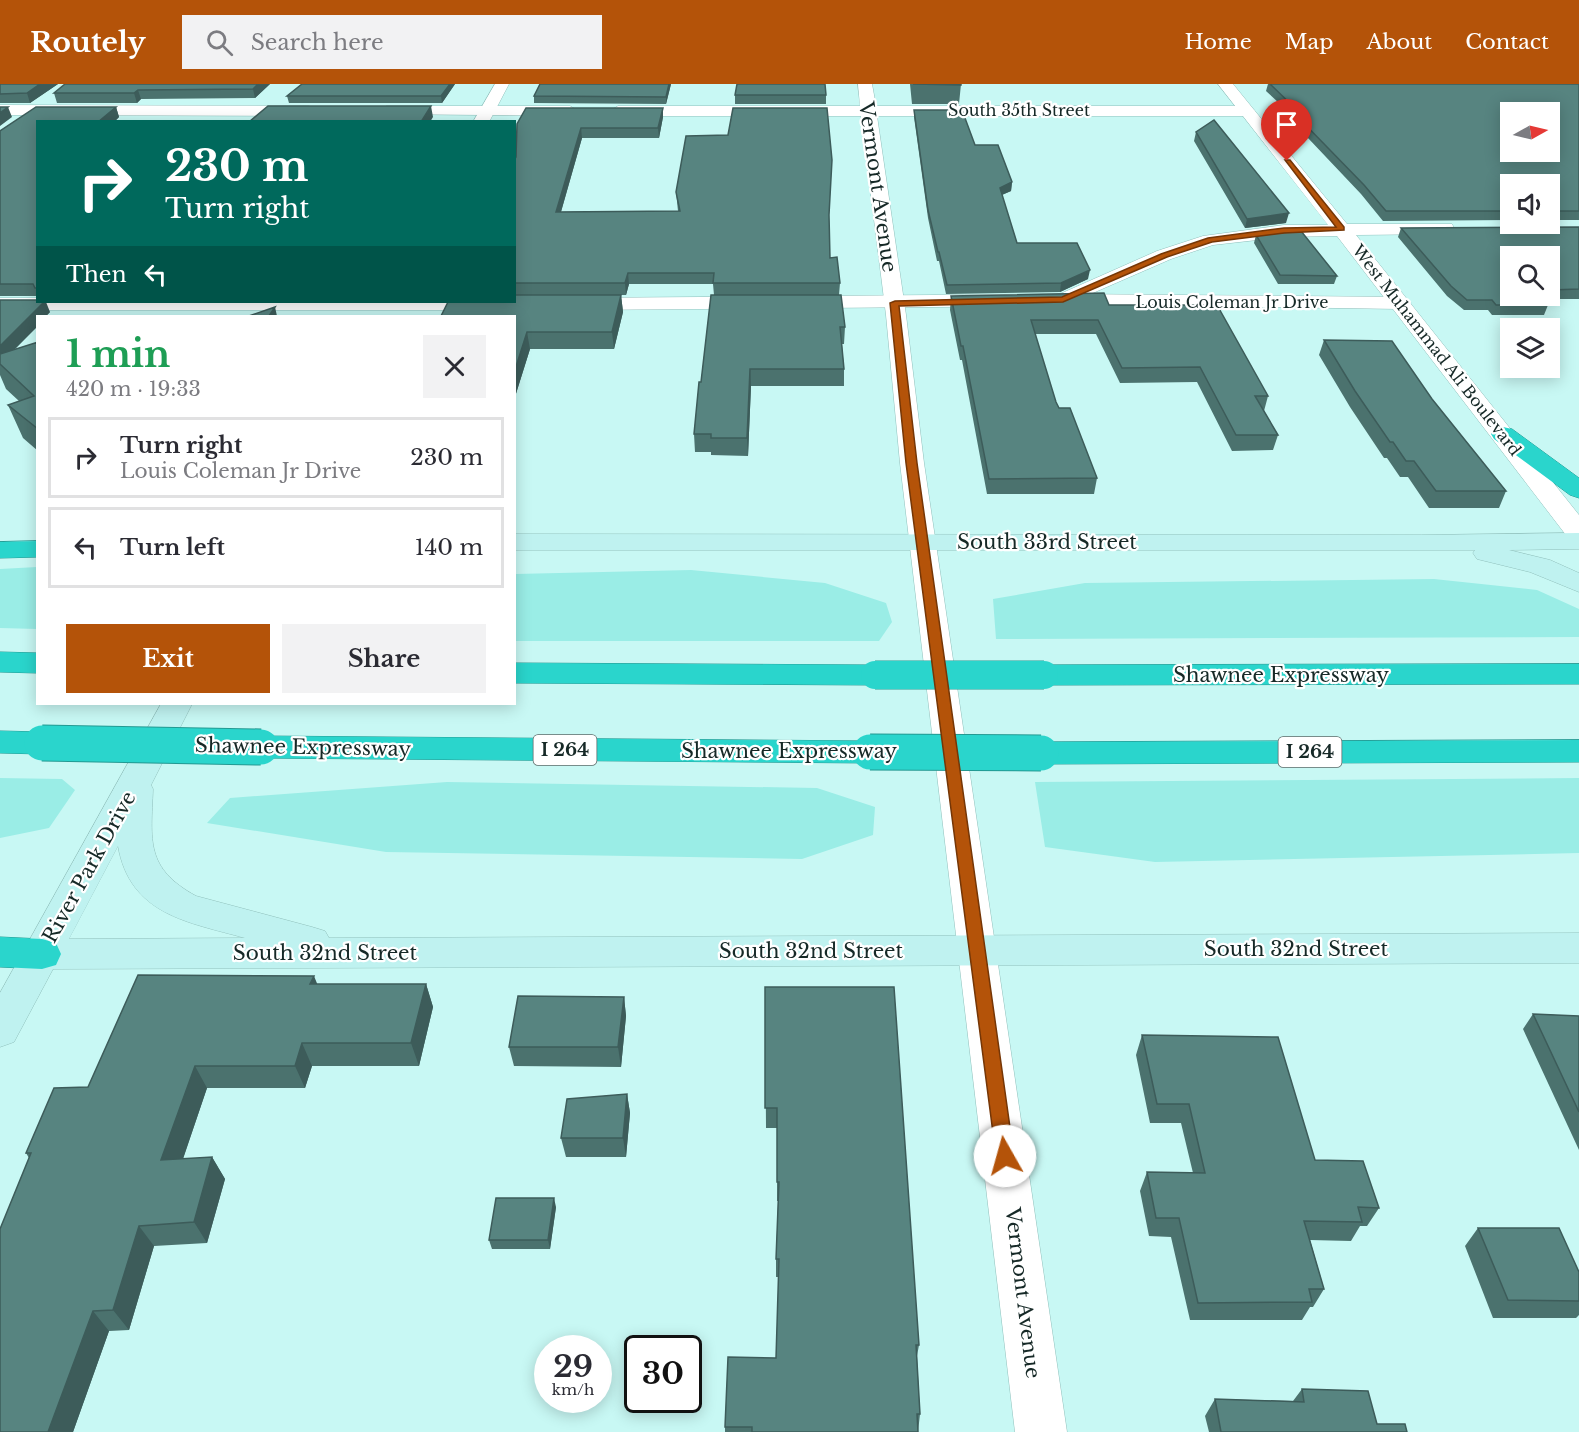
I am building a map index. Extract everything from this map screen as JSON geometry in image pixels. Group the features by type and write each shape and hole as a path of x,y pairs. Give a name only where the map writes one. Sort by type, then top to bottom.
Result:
{"highway":[{"path":"1503,434 1579,490"},
{"path":"0,550 36,549"},
{"path":"0,662 36,663"},
{"name":"Shawnee Expressway","path":"516,674 1579,674"},
{"name":"Shawnee Expressway","path":"0,742 261,747 1041,753 1579,751"},
{"path":"0,952 42,954"}],"main road":[{"name":"South 33rd Street","path":"516,542 1421,543 1579,541"},
{"path":"1421,543 1489,553 1540,566 1579,584"},
{"name":"River Park Drive","path":"0,1030 175,705"},
{"path":"136,781 135,837 139,862 148,882 165,898 185,907 349,953"},
{"name":"South 32nd Street","path":"42,954 1579,948"}],"street":[{"path":"484,116 502,84"},
{"name":"Vermont Avenue","path":"865,84 895,303 912,463 1041,1432"},
{"name":"West Muhammad Ali Boulevard","path":"1225,84 1401,303 1579,533"},
{"path":"18,123 52,97"},
{"path":"0,110 320,111"},
{"name":"South 35th Street","path":"368,111 484,116 596,111 1247,111"},
{"name":"Louis Coleman Jr Drive","path":"1063,300 1164,255 1210,240 1284,231 1463,228"},
{"name":"Louis Coleman Jr Drive","path":"562,304 1063,300 1401,303"},
{"path":"0,304 383,307 516,304"}],"shaded area":[{"path":"36,567 36,629 0,628 0,569"},
{"path":"691,570 825,583 886,603 892,622 879,641 516,641 516,574"},
{"path":"1434,579 1537,590 1579,609 1579,637 996,639 993,599 1085,583"},
{"path":"0,778 62,779 75,790 49,828 0,838"},
{"path":"1579,778 1579,853 1155,862 1045,847 1035,782"},
{"path":"447,782 817,788 875,807 873,835 802,859 386,852 207,823 230,798"}],"building":[{"path":"0,84 40,84 27,93 0,94"},
{"path":"65,84 258,84 253,89 54,93"},
{"path":"302,84 450,84 441,96 287,96"},
{"path":"540,84 669,84 666,97 534,96"},
{"path":"737,84 825,84 826,95 735,95"},
{"path":"913,84 961,84 961,85"},
{"path":"1270,84 1579,84 1579,211 1560,211 1560,174 1500,174 1500,211 1386,211 1292,111 1298,111"},
{"path":"268,106 431,106 422,120 251,120"},
{"path":"0,107 8,107 0,113"},
{"path":"36,107 116,107 100,120 36,120 36,288 33,284 0,284 0,131"},
{"path":"526,108 663,108 658,128 581,128 556,212 680,211 676,192 686,136 728,135 733,108 827,108 832,160 829,215 830,258 837,257 840,283 713,283 714,273 628,273 625,283 516,283 517,124"},
{"path":"914,110 962,110 975,145 998,145 1012,182 1000,188 1017,243 1077,243 1090,270 1061,283 947,285 928,210"},
{"path":"1214,120 1289,213 1247,219 1196,132"},
{"path":"1500,227 1500,234 1560,234 1560,227 1579,227 1579,289 1560,290 1560,246 1500,246 1500,305 1496,305 1492,300 1467,300 1451,286 1401,228"},
{"path":"1301,231 1337,276 1280,275 1256,235"},
{"path":"1104,293 1109,305 1217,305 1268,396 1255,396 1278,435 1236,435 1200,367 1122,368 1098,320 1031,320 1056,402 1059,408 1070,408 1097,478 989,479 951,296"},
{"path":"516,295 621,295 612,332 527,332 516,367 516,315 442,315 448,303 516,303"},
{"path":"711,295 841,295 845,327 840,327 844,369 750,369 747,438 711,438 711,434 694,434"},
{"path":"0,300 36,300 36,303 43,303 0,346"},
{"path":"275,307 270,315 252,315"},
{"path":"1324,340 1392,341 1432,399 1506,491 1436,491 1414,461 1406,461 1393,442 1390,442"},
{"path":"36,343 36,427 8,405 34,396 0,364 0,354"},
{"path":"138,975 314,976 310,984 426,984 411,1043 302,1043 295,1066 195,1066 161,1160 212,1157 194,1222 139,1226 113,1310 93,1311 48,1432 0,1432 0,1229 31,1153 26,1153 54,1088 88,1087"},
{"path":"765,987 894,987 919,1345 916,1345 920,1414 917,1414 918,1432 752,1432 752,1427 725,1427 728,1357 776,1358 779,1259 776,1259 779,1182 777,1182 777,1108 765,1108"},
{"path":"518,996 624,997 618,1047 509,1047"},
{"path":"1533,1014 1579,1016 1579,1112"},
{"path":"1142,1035 1278,1037 1315,1160 1363,1161 1379,1208 1358,1207 1362,1222 1304,1221 1324,1289 1309,1289 1312,1302 1198,1303 1179,1218 1156,1218 1147,1172 1205,1173 1189,1104 1157,1104"},
{"path":"627,1094 623,1138 561,1138 567,1099"},
{"path":"496,1198 554,1198 548,1240 489,1240"},
{"path":"1478,1228 1559,1228 1579,1272 1579,1301 1508,1300"},
{"path":"1302,1389 1368,1391 1377,1424 1405,1424 1407,1432 1221,1432 1215,1399 1304,1402"}],"route":[{"path":"1005,1156 912,463 895,303 1063,300 1164,255 1210,240 1284,231 1341,229 1287,161"}]}
